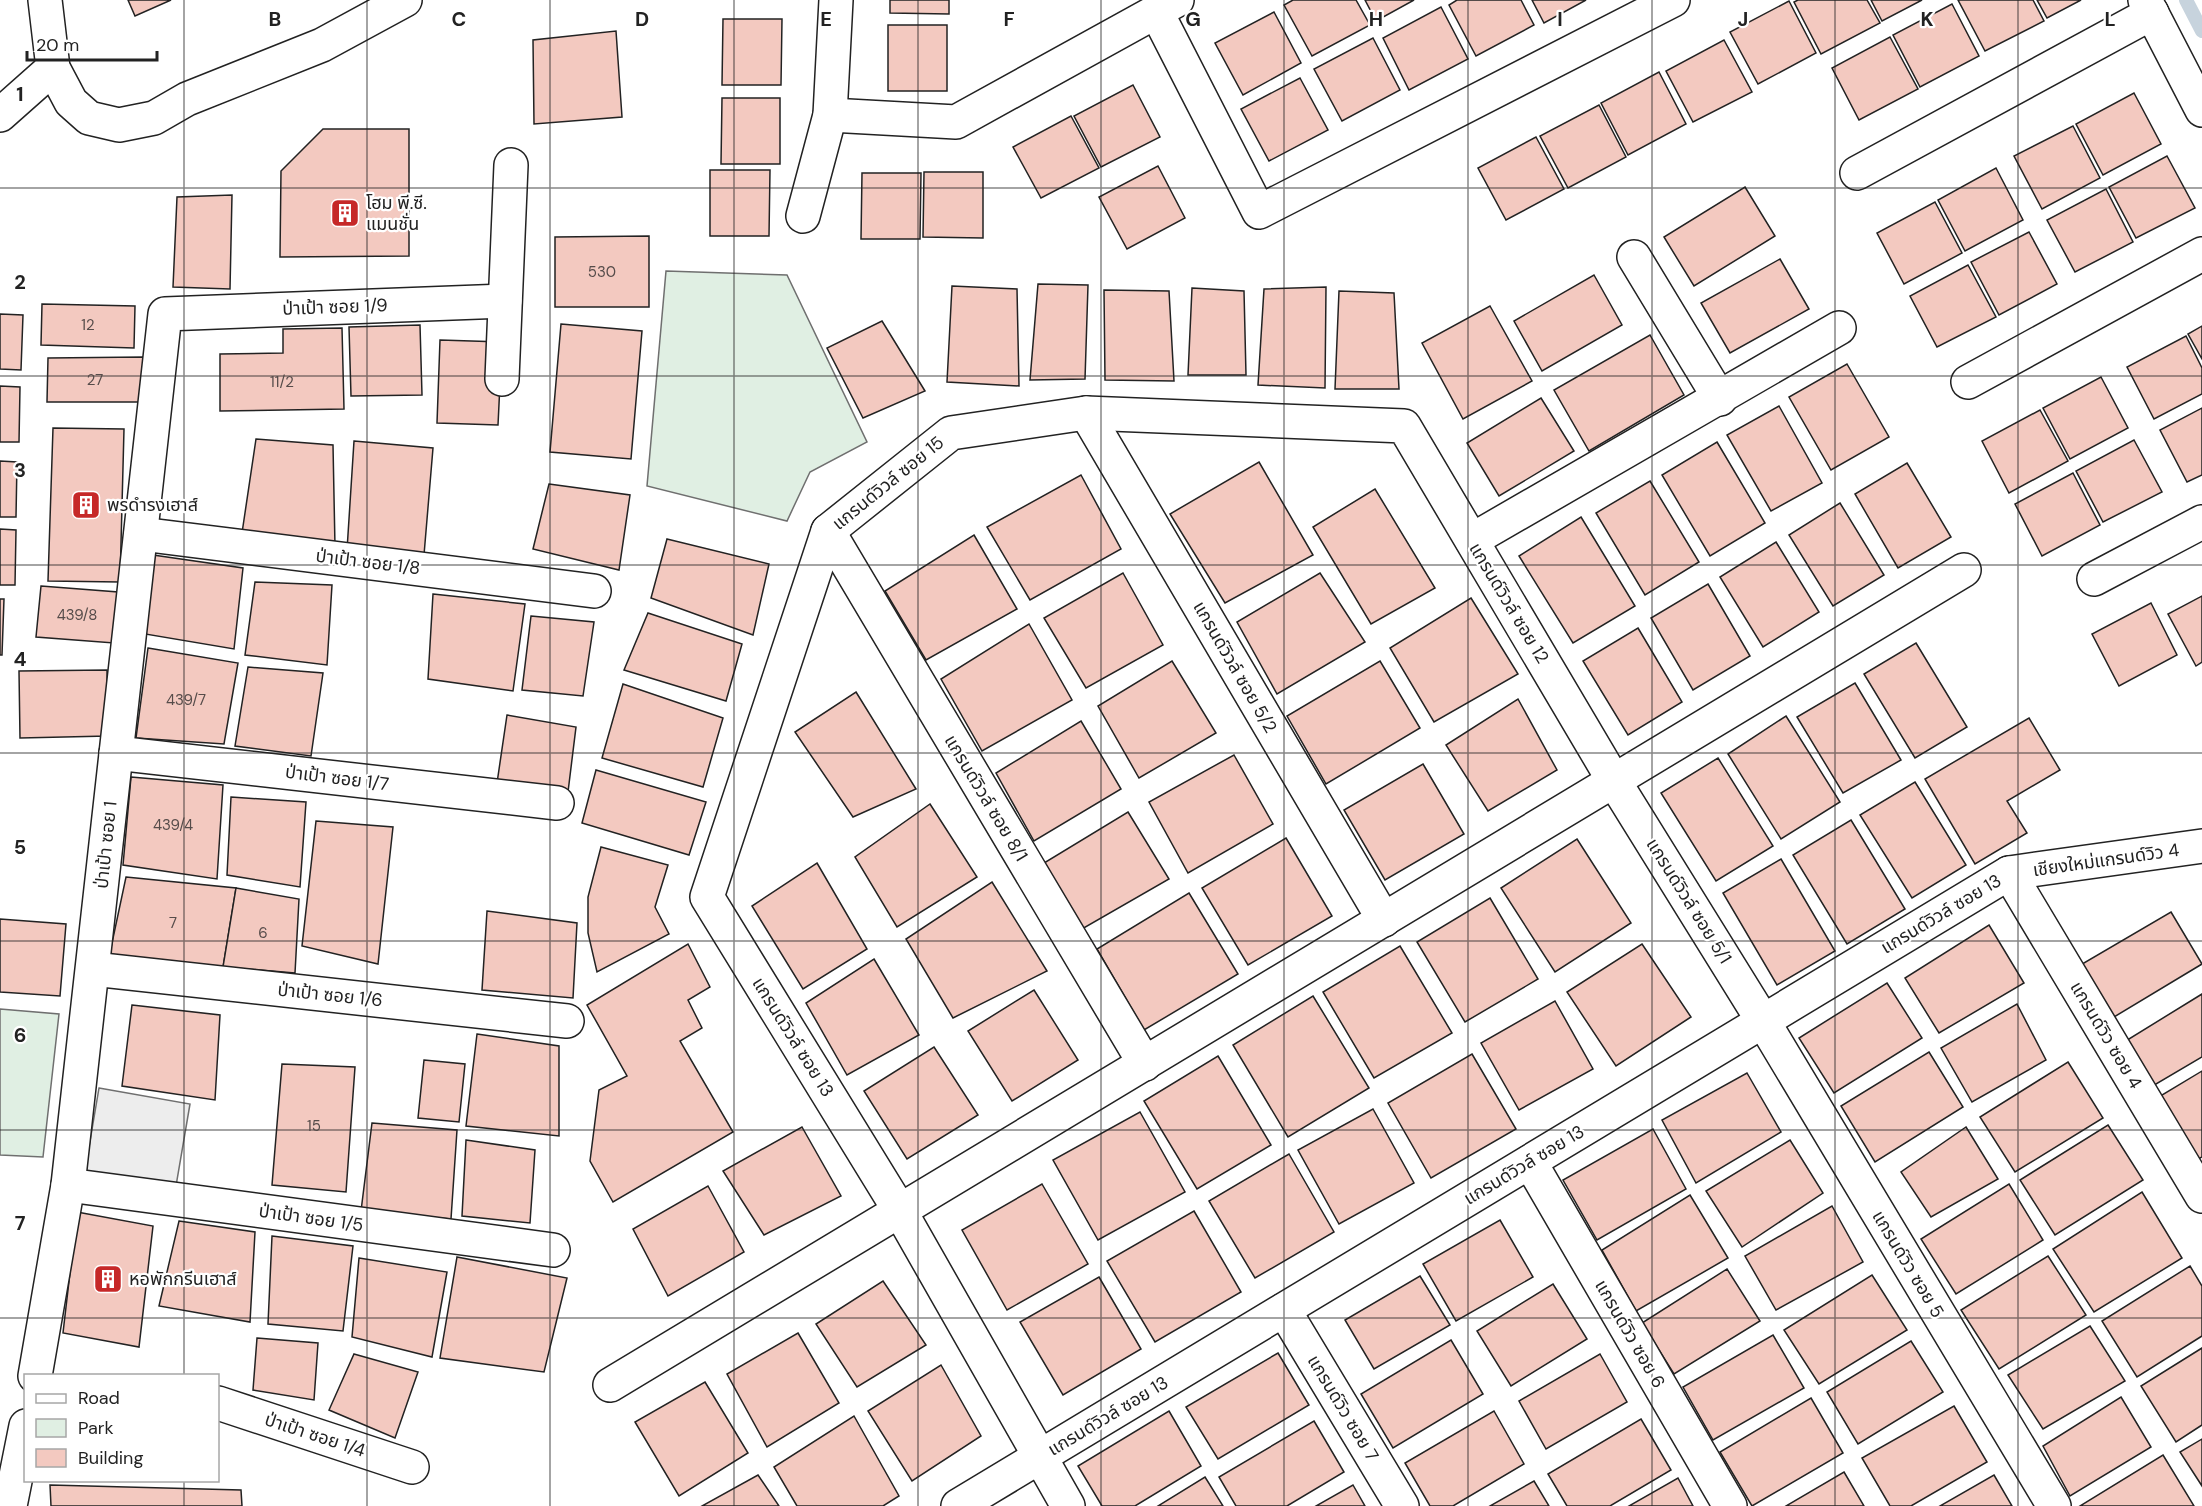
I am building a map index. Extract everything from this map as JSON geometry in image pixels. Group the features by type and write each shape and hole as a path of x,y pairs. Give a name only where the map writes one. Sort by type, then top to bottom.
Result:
{"street":[{"path":"45,0 53,69 71,102 89,118 119,124 154,118 187,99 322,45 405,0"},
{"path":"802,216 830,115 836,0"},
{"path":"830,115 956,122 1167,5 1259,212 1673,0"},
{"path":"1857,173 2148,7 2202,110"},
{"path":"0,115 53,69"},
{"path":"502,379 511,165"},
{"path":"1968,382 2202,254"},
{"path":"1634,257 1720,399"},
{"name":"ป่าเป้า ซอย 1/9","path":"165,314 504,301"},
{"name":"ป่าเป้า ซอย 1","path":"35,1374 68,1185 165,314"},
{"path":"1472,540 1720,399 1839,328"},
{"name":"แกรนด์วิวล์ ซอย 15","path":"707,897 828,531 951,433 1086,414 1404,426"},
{"name":"แกรนด์วิวล์ ซอย 5/2","path":"1086,414 1384,920"},
{"name":"แกรนด์วิวล์ ซอย 12","path":"1404,426 1614,781"},
{"path":"2094,579 2202,522"},
{"name":"แกรนด์วิวล์ ซอย 8/1","path":"828,531 1144,1064"},
{"name":"ป่าเป้า ซอย 1/8","path":"141,534 594,591"},
{"path":"610,1385 1964,570"},
{"name":"ป่าเป้า ซอย 1/7","path":"116,753 557,803"},
{"name":"แกรนด์วิวล์ ซอย 5/1","path":"1614,781 1763,1021"},
{"name":"เชียงใหม่แกรนด์วิว 4","path":"2009,873 2202,846"},
{"name":"แกรนด์วิวล์ ซอย 13","path":"958,1506 2009,873"},
{"name":"แกรนด์วิว ซอย 4","path":"2009,873 2202,1196"},
{"name":"แกรนด์วิวล์ ซอย 13","path":"707,897 900,1211 1039,1457"},
{"name":"ป่าเป้า ซอย 1/6","path":"93,969 567,1021"},
{"name":"แกรนด์วิว ซอย 5","path":"1763,1021 2054,1506"},
{"name":"แกรนด์วิว ซอย 6","path":"1530,1162 1730,1506"},
{"name":"ป่าเป้า ซอย 1/5","path":"68,1185 553,1250"},
{"name":"แกรนด์วิว ซอย 7","path":"1284,1310 1402,1506"},
{"name":"ป่าเป้า ซอย 1/4","path":"219,1403 412,1467"},
{"path":"10,1506 24,1436"},
{"path":"1039,1457 1068,1506"}],"green space":[{"path":"666,271 787,275 867,442 810,472 787,521 647,486"},
{"path":"0,1009 59,1014 43,1157 0,1155"}],"shaded area":[{"path":"99,1088 190,1104 176,1186 85,1171"}],"building":[{"path":"128,0 171,0 135,16"},
{"path":"890,0 949,0 949,14 890,13"},
{"path":"1293,0 1356,0 1370,25 1312,56 1284,5"},
{"path":"1365,0 1414,0 1376,21"},
{"path":"1457,0 1521,0 1534,25 1476,56 1449,5"},
{"path":"1532,0 1586,0 1544,23"},
{"path":"1798,0 1867,0 1880,23 1821,54 1794,2"},
{"path":"1871,0 1922,0 1882,21"},
{"path":"1958,0 2033,0 2044,21 1985,51"},
{"path":"2037,0 2081,0 2047,18"},
{"path":"1789,1 1816,53 1758,84 1730,32"},
{"path":"1952,4 1979,56 1920,87 1893,35"},
{"path":"1441,7 1468,59 1409,90 1383,38"},
{"path":"1274,12 1301,63 1243,95 1215,43"},
{"path":"723,19 782,19 781,85 722,85"},
{"path":"888,25 947,25 947,91 888,91"},
{"path":"616,31 622,117 534,124 533,40"},
{"path":"1890,37 1918,89 1859,120 1832,68"},
{"path":"1373,38 1400,90 1342,121 1314,69"},
{"path":"1724,40 1752,92 1693,122 1666,71"},
{"path":"1659,72 1686,124 1628,155 1601,103"},
{"path":"1300,78 1328,130 1269,161 1241,109"},
{"path":"1133,85 1160,137 1101,167 1074,116"},
{"path":"2134,93 2161,144 2103,175 2076,124"},
{"path":"722,98 780,98 780,164 721,164"},
{"path":"1599,105 1626,157 1568,188 1540,136"},
{"path":"1071,116 1099,168 1041,198 1013,147"},
{"path":"2073,126 2100,178 2042,209 2014,156"},
{"name":"โฮม พี.ซี. แมนชั่น","path":"323,129 409,129 409,256 280,257 281,171"},
{"path":"1536,137 1564,189 1506,220 1478,168"},
{"path":"2167,156 2195,208 2136,238 2109,187"},
{"path":"1158,166 1185,218 1127,249 1099,197"},
{"path":"1996,168 2023,220 1965,251 1938,200"},
{"path":"710,170 770,170 769,236 710,236"},
{"path":"924,172 983,172 983,238 923,237"},
{"path":"862,173 921,173 920,239 861,239"},
{"path":"1745,187 1775,236 1694,286 1664,237"},
{"path":"2106,189 2133,242 2075,272 2047,220"},
{"path":"232,195 230,289 173,287 177,197"},
{"path":"1935,202 1962,253 1904,284 1877,233"},
{"path":"2029,232 2057,284 1999,315 1971,262"},
{"path":"649,236 649,307 555,307 555,237"},
{"path":"1780,259 1809,309 1730,353 1701,303"},
{"path":"1968,265 1996,317 1937,347 1910,296"},
{"path":"1594,275 1622,325 1542,371 1514,321"},
{"path":"1038,284 1088,285 1085,379 1030,380"},
{"path":"952,286 1017,289 1019,386 947,382"},
{"path":"1326,287 1325,388 1258,385 1264,289"},
{"path":"1192,288 1244,291 1246,375 1188,375"},
{"path":"1104,290 1169,291 1174,381 1105,380"},
{"path":"1339,291 1394,293 1399,389 1335,389"},
{"path":"42,304 135,306 134,348 41,345"},
{"path":"1490,306 1532,381 1463,419 1422,343"},
{"path":"0,314 23,315 21,370 0,369"},
{"path":"882,321 925,391 863,418 827,348"},
{"path":"561,324 642,331 631,459 550,452"},
{"path":"420,325 422,395 351,396 349,327"},
{"path":"2202,326 2202,359 2188,334"},
{"path":"342,328 344,409 220,411 220,354 283,353 283,329"},
{"path":"1650,335 1684,395 1589,451 1554,390"},
{"path":"2186,336 2202,368 2202,394 2154,419 2127,367"},
{"path":"440,340 502,342 498,425 437,423"},
{"path":"143,357 142,402 47,402 48,358"},
{"path":"1847,364 1889,437 1831,470 1789,397"},
{"path":"2101,377 2128,428 2070,459 2043,408"},
{"path":"0,386 20,387 19,442 0,442"},
{"path":"1541,398 1574,451 1499,496 1467,443"},
{"path":"1779,406 1822,483 1771,511 1727,435"},
{"path":"2202,408 2202,475 2187,482 2160,430"},
{"path":"2040,410 2068,461 2009,493 1982,441"},
{"name":"พรดำรงเฮาส์","path":"53,428 124,429 120,582 48,581"},
{"path":"256,439 333,445 335,547 242,533"},
{"path":"2134,440 2162,492 2103,522 2076,471"},
{"path":"354,441 433,448 424,555 347,550"},
{"path":"1717,442 1765,523 1710,556 1662,475"},
{"path":"0,461 17,462 16,517 0,517"},
{"path":"1259,462 1313,555 1225,603 1170,514"},
{"path":"1907,463 1951,537 1898,568 1855,494"},
{"path":"2073,473 2100,525 2042,556 2015,504"},
{"path":"1081,475 1121,549 1030,600 987,527"},
{"path":"1650,481 1699,562 1645,595 1596,513"},
{"path":"549,484 630,495 619,570 533,549"},
{"path":"1375,489 1435,588 1371,624 1313,527"},
{"path":"1840,503 1884,575 1833,606 1789,535"},
{"path":"1581,517 1635,606 1573,643 1519,556"},
{"path":"0,529 16,530 15,585 0,585"},
{"path":"974,535 1017,609 926,660 885,591"},
{"path":"667,539 769,564 753,635 651,598"},
{"path":"1776,542 1819,612 1763,647 1720,577"},
{"path":"153,555 243,568 234,649 145,634"},
{"path":"1123,573 1163,645 1086,688 1044,618"},
{"path":"1320,573 1365,642 1277,694 1237,622"},
{"path":"255,582 332,585 327,665 245,655"},
{"path":"1708,584 1750,656 1693,690 1651,618"},
{"path":"41,586 118,592 114,643 36,637"},
{"path":"433,594 525,604 513,691 428,679"},
{"path":"2202,596 2202,662 2196,666 2168,614"},
{"path":"1471,598 1518,674 1434,722 1390,648"},
{"path":"0,599 4,599 2,655 0,655"},
{"path":"2151,603 2177,655 2119,686 2092,634"},
{"path":"648,613 742,644 726,701 624,670"},
{"path":"531,616 594,622 583,696 522,690"},
{"path":"1029,624 1072,700 982,751 941,679"},
{"path":"1638,628 1682,702 1628,735 1583,661"},
{"path":"1916,643 1967,727 1915,758 1864,674"},
{"path":"148,648 238,663 224,744 136,738"},
{"path":"1172,661 1216,733 1139,778 1098,706"},
{"path":"1380,661 1420,728 1326,784 1287,716"},
{"path":"248,667 323,673 311,756 235,746"},
{"path":"107,670 108,736 20,738 19,671"},
{"path":"1855,683 1901,760 1843,793 1797,717"},
{"path":"623,684 723,718 703,787 602,758"},
{"path":"856,692 916,789 853,817 795,732"},
{"path":"1518,699 1557,770 1488,811 1446,745"},
{"path":"507,715 576,727 568,792 497,783"},
{"path":"1786,716 1840,802 1781,839 1728,754"},
{"path":"2029,718 2060,770 2007,801 2027,833 1975,864 1925,779"},
{"path":"1081,721 1121,789 1034,841 996,773"},
{"path":"1234,755 1273,824 1188,873 1149,802"},
{"path":"1718,758 1773,846 1716,881 1661,793"},
{"path":"1423,764 1464,834 1385,880 1344,810"},
{"path":"596,770 706,802 689,855 582,823"},
{"path":"131,777 223,785 217,879 123,865"},
{"path":"1915,782 1966,865 1912,898 1860,815"},
{"path":"231,797 306,802 300,887 227,875"},
{"path":"930,804 977,877 897,927 855,857"},
{"path":"1128,812 1169,879 1082,929 1044,863"},
{"path":"1851,820 1905,909 1847,944 1793,855"},
{"path":"316,821 393,827 378,964 302,946"},
{"path":"1286,838 1332,916 1248,965 1202,888"},
{"path":"1577,839 1631,923 1555,972 1501,888"},
{"path":"601,847 668,865 655,907 669,934 597,972 588,933 588,897"},
{"path":"1781,859 1835,951 1777,985 1723,893"},
{"path":"817,863 867,949 803,989 752,906"},
{"path":"126,877 236,888 223,967 109,957"},
{"path":"992,882 1047,971 953,1018 906,939"},
{"path":"236,888 299,899 295,973 223,967"},
{"path":"1189,893 1238,974 1144,1030 1097,949"},
{"path":"1490,898 1538,979 1465,1022 1417,942"},
{"path":"487,911 577,923 573,998 482,990"},
{"path":"2171,912 2202,964 2109,1020 2077,967"},
{"path":"0,919 66,924 60,996 0,992"},
{"path":"1989,925 2024,983 1939,1033 1905,978"},
{"path":"688,944 710,987 688,1000 702,1028 680,1041 733,1132 613,1202 590,1161 599,1090 627,1076 587,1005"},
{"path":"1642,944 1691,1017 1616,1066 1567,992"},
{"path":"1400,946 1452,1033 1374,1078 1323,992"},
{"path":"874,959 919,1035 847,1075 806,1003"},
{"path":"1887,983 1922,1038 1834,1093 1799,1038"},
{"path":"1034,990 1078,1060 1012,1101 968,1031"},
{"path":"2202,994 2202,1057 2151,1087 2124,1042"},
{"path":"1313,996 1369,1088 1288,1137 1233,1045"},
{"path":"1555,1001 1593,1069 1519,1110 1481,1043"},
{"path":"2017,1004 2046,1060 1972,1102 1941,1048"},
{"path":"132,1005 220,1015 215,1100 122,1086"},
{"path":"477,1034 559,1046 559,1136 466,1126"},
{"path":"934,1047 978,1115 907,1159 864,1091"},
{"path":"1929,1052 1963,1107 1875,1162 1841,1106"},
{"path":"1472,1054 1516,1129 1431,1178 1388,1103"},
{"path":"1218,1056 1271,1145 1197,1189 1144,1101"},
{"path":"424,1060 465,1064 459,1122 418,1118"},
{"path":"2068,1062 2103,1118 2015,1172 1980,1117"},
{"path":"282,1064 355,1067 346,1192 272,1185"},
{"path":"2202,1071 2202,1157 2195,1161 2157,1098"},
{"path":"1747,1073 1781,1132 1696,1183 1662,1120"},
{"path":"1373,1109 1414,1183 1339,1224 1298,1150"},
{"path":"1140,1112 1185,1192 1098,1240 1053,1160"},
{"path":"372,1123 457,1130 451,1219 361,1211"},
{"path":"2108,1125 2143,1180 2055,1235 2020,1180"},
{"path":"802,1127 841,1196 764,1235 723,1171"},
{"path":"1966,1127 1998,1179 1931,1217 1901,1172"},
{"path":"1653,1129 1686,1189 1597,1240 1563,1180"},
{"path":"466,1140 535,1150 530,1223 462,1216"},
{"path":"1790,1140 1823,1193 1742,1247 1706,1191"},
{"path":"1289,1154 1334,1232 1255,1278 1209,1201"},
{"path":"1042,1184 1088,1264 1007,1310 962,1230"},
{"path":"2009,1184 2043,1240 1956,1294 1921,1239"},
{"path":"708,1186 744,1252 668,1296 633,1229"},
{"path":"2142,1192 2182,1258 2094,1312 2053,1249"},
{"path":"1690,1195 1728,1258 1636,1311 1602,1250"},
{"path":"1832,1206 1863,1262 1776,1310 1745,1256"},
{"path":"1194,1211 1241,1292 1155,1342 1107,1261"},
{"name":"หอพักกรีนเฮาส์","path":"77,1212 153,1226 139,1347 63,1333"},
{"path":"1500,1220 1533,1277 1456,1321 1423,1264"},
{"path":"179,1221 255,1232 250,1322 159,1306"},
{"path":"272,1236 353,1246 343,1331 268,1324"},
{"path":"2048,1256 2086,1315 1999,1369 1961,1310"},
{"path":"457,1257 567,1278 544,1372 440,1358"},
{"path":"359,1258 447,1272 432,1357 352,1337"},
{"path":"2190,1266 2202,1286 2202,1336 2137,1377 2102,1321"},
{"path":"1727,1269 1760,1321 1674,1374 1642,1323"},
{"path":"1872,1275 1907,1330 1819,1384 1784,1330"},
{"path":"1420,1276 1450,1325 1374,1369 1345,1320"},
{"path":"1099,1277 1141,1349 1063,1395 1020,1322"},
{"path":"883,1281 926,1345 857,1387 816,1324"},
{"path":"1553,1284 1587,1339 1511,1386 1477,1331"},
{"path":"2090,1326 2125,1381 2043,1429 2008,1375"},
{"path":"798,1333 839,1403 767,1447 727,1374"},
{"path":"1773,1335 1804,1388 1713,1440 1683,1387"},
{"path":"257,1338 318,1343 314,1400 253,1390"},
{"path":"1451,1340 1483,1394 1393,1448 1361,1394"},
{"path":"1911,1341 1943,1392 1858,1444 1827,1392"},
{"path":"2202,1348 2202,1425 2176,1442 2141,1386"},
{"path":"1278,1353 1309,1405 1218,1459 1186,1407"},
{"path":"354,1354 418,1372 395,1438 329,1410"},
{"path":"1600,1354 1627,1402 1546,1449 1519,1401"},
{"path":"941,1365 981,1436 912,1481 868,1411"},
{"path":"705,1382 748,1453 679,1496 635,1422"},
{"path":"2121,1397 2151,1447 2070,1496 2043,1446"},
{"path":"1811,1398 1843,1453 1752,1506 1720,1452"},
{"path":"1954,1406 1987,1462 1911,1506 1890,1506 1862,1458"},
{"path":"1169,1411 1201,1466 1135,1506 1102,1506 1078,1466"},
{"path":"1494,1411 1524,1464 1453,1506 1430,1506 1405,1463"},
{"path":"854,1416 899,1496 883,1506 797,1506 774,1467"},
{"path":"1641,1419 1671,1470 1610,1506 1567,1506 1548,1474"},
{"path":"1314,1421 1344,1472 1287,1506 1236,1506 1219,1477"},
{"path":"2202,1439 2202,1486 2180,1452"},
{"path":"2163,1455 2194,1506 2080,1506"},
{"path":"1844,1472 1864,1506 1786,1506"},
{"path":"758,1475 779,1506 702,1506"},
{"path":"1994,1475 2012,1506 1940,1506"},
{"path":"1205,1477 1223,1506 1158,1506"},
{"path":"1678,1478 1693,1506 1629,1506"},
{"path":"1534,1481 1549,1506 1490,1506"},
{"path":"50,1485 241,1490 242,1506 51,1506"},
{"path":"1353,1485 1365,1506 1316,1506"}],"waterway":[{"path":"2186,0 2202,31"}],"place":[{"name":"โฮม พี.ซี. แมนชั่น","path":"345,213"},
{"name":"พรดำรงเฮาส์","path":"86,505"},
{"name":"หอพักกรีนเฮาส์","path":"108,1279"}]}
